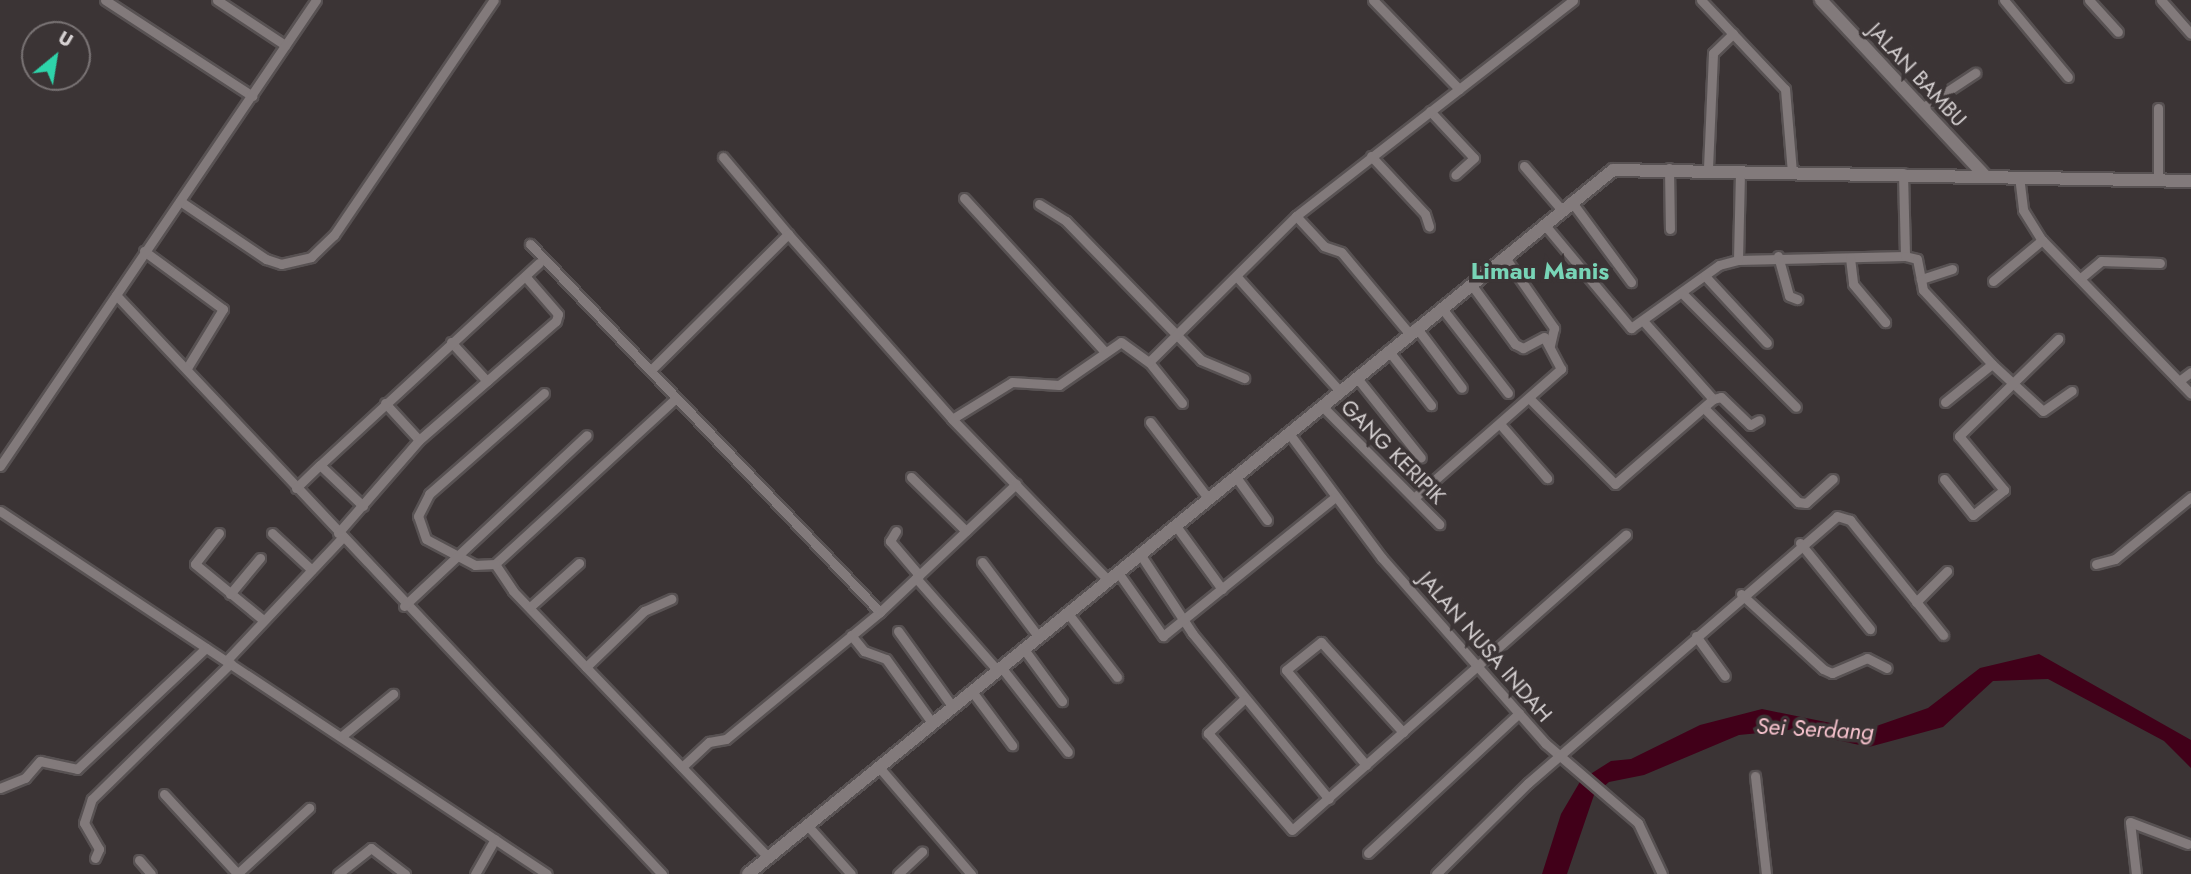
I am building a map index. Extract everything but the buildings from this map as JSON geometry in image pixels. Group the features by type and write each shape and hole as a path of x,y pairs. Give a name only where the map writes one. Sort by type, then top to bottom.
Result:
{"main road":[{"name":"JALAN BAMBU","path":"1821,0 1985,176"},
{"path":"748,874 1357,378 1412,330 1613,170 1708,168 1740,171 2191,181"}],"street":[{"path":"105,0 251,96"},
{"path":"217,0 285,45"},
{"path":"0,466 316,0"},
{"path":"180,201 266,259 281,264 311,257 334,234 494,0"},
{"path":"1373,0 1459,89"},
{"path":"1149,362 1238,278 1296,216 1573,0"},
{"path":"1701,0 1785,89 1792,172"},
{"path":"2004,0 2068,77"},
{"path":"2089,0 2118,32"},
{"path":"2161,0 2191,34"},
{"path":"1708,168 1713,53 1733,34"},
{"path":"1922,108 1975,73"},
{"path":"2158,108 2158,180"},
{"path":"1430,111 1474,158 1455,175"},
{"path":"1371,156 1425,214 1429,226"},
{"path":"723,157 952,419 1112,575 1161,636 1184,621 1334,498"},
{"path":"1524,166 1566,205 1631,282"},
{"path":"1669,168 1670,229"},
{"path":"1738,260 1740,171"},
{"path":"1903,173 1905,256"},
{"path":"2019,176 2023,210 2042,240 2081,277 2191,394"},
{"path":"964,198 1105,352"},
{"path":"1039,204 1066,221 1174,337 1201,360 1244,378"},
{"path":"1296,216 1324,246 1341,252 1462,388"},
{"path":"1544,223 1626,326 1646,323 1704,276 1738,260 1778,256 1905,256 1917,259 1925,293 1992,364 2016,382 2043,411 2072,391"},
{"path":"652,369 789,234"},
{"path":"1993,281 2042,240"},
{"path":"530,244 652,369 676,398 880,612"},
{"path":"144,251 223,309 187,368"},
{"path":"1504,256 1554,328 1550,346"},
{"path":"1778,256 1789,296 1797,299"},
{"path":"1850,258 1856,288 1885,322"},
{"path":"2081,277 2101,261 2160,263"},
{"path":"296,488 539,263"},
{"path":"1921,279 1952,269"},
{"path":"95,858 99,849 84,823 92,799 229,662 262,619 312,570 419,440 556,321 558,314 525,275"},
{"path":"1704,276 1767,343"},
{"path":"1238,278 1339,390"},
{"path":"1414,498 1562,369 1550,346 1539,336 1523,348 1516,345 1471,284"},
{"path":"1682,293 1796,407"},
{"path":"116,295 187,368 404,606 663,874"},
{"path":"1441,307 1508,393"},
{"path":"1646,323 1713,399"},
{"path":"1944,479 1973,515 2004,490 1959,436 2059,340"},
{"path":"952,419 1003,384 1059,385 1105,352 1127,341 1149,362 1182,403"},
{"path":"451,342 487,381"},
{"path":"1388,351 1431,405"},
{"path":"1945,402 1992,364"},
{"path":"2179,381 2191,372"},
{"path":"1357,378 1421,458"},
{"path":"544,393 424,500 419,534 475,565 495,564 676,398"},
{"path":"1530,399 1615,484 1707,411 1713,399 1720,396 1750,425 1759,420"},
{"path":"385,403 419,440"},
{"name":"GANG KERIPIK","path":"1321,405 1439,524"},
{"path":"1707,411 1798,502 1806,503 1833,479"},
{"path":"1150,422 1208,498"},
{"path":"1500,424 1547,478"},
{"name":"JALAN NUSA INDAH","path":"1288,432 1334,498 1519,713 1564,760 1620,802 1651,842 1662,874"},
{"path":"404,606 456,553 587,435"},
{"path":"320,465 363,506"},
{"path":"911,477 966,531"},
{"path":"1236,477 1267,520"},
{"path":"682,767 709,742 726,739 880,612 1016,484"},
{"path":"2096,564 2115,559 2191,498"},
{"path":"0,511 343,735 547,874"},
{"path":"1436,874 1441,863 1564,760 1741,594 1800,543 1841,514 1943,635"},
{"path":"1176,526 1222,589"},
{"path":"896,531 890,541 917,576 999,668 1068,752"},
{"path":"219,533 195,564 262,619"},
{"path":"272,533 312,570"},
{"path":"1244,699 1208,733 1281,824 1292,830 1626,536"},
{"path":"1800,543 1870,629"},
{"path":"1140,554 1184,621 1244,699 1329,799"},
{"path":"230,594 260,558"},
{"path":"982,562 1038,636"},
{"path":"530,607 579,563"},
{"path":"495,564 530,607 768,857"},
{"path":"1916,602 1947,570"},
{"path":"1741,594 1823,669 1832,673 1867,658 1887,668"},
{"path":"586,667 644,611 671,599"},
{"path":"1067,612 1117,677"},
{"path":"898,631 952,706"},
{"path":"852,635 864,651 886,659 933,724"},
{"path":"1696,636 1725,677"},
{"path":"1366,765 1286,670 1321,642 1403,732"},
{"path":"0,788 25,779 40,761 77,769 206,648"},
{"path":"1023,648 1062,701"},
{"path":"971,690 1012,745"},
{"path":"343,735 393,694"},
{"path":"1368,853 1519,713"},
{"path":"878,766 971,874"},
{"path":"1755,775 1766,874"},
{"path":"164,794 237,874 309,808"},
{"path":"2136,874 2130,822 2188,844"},
{"path":"808,826 851,874"},
{"path":"475,874 495,839"},
{"path":"338,874 371,848 405,874"},
{"path":"898,874 922,852"},
{"path":"139,860 151,874"}],"water":[{"name":"Sei Serdang","path":"2039,654 2191,740 2191,768 2164,741 2048,679 1993,681 1943,727 1869,747 1789,730 1739,735 1644,775 1609,782 1594,795 1567,874 1542,874 1561,814 1581,780 1611,761 1631,759 1700,725 1762,709 1865,730 1928,708 1980,668"}],"district":[{"name":"Limau Manis","path":"1540,271"}]}
